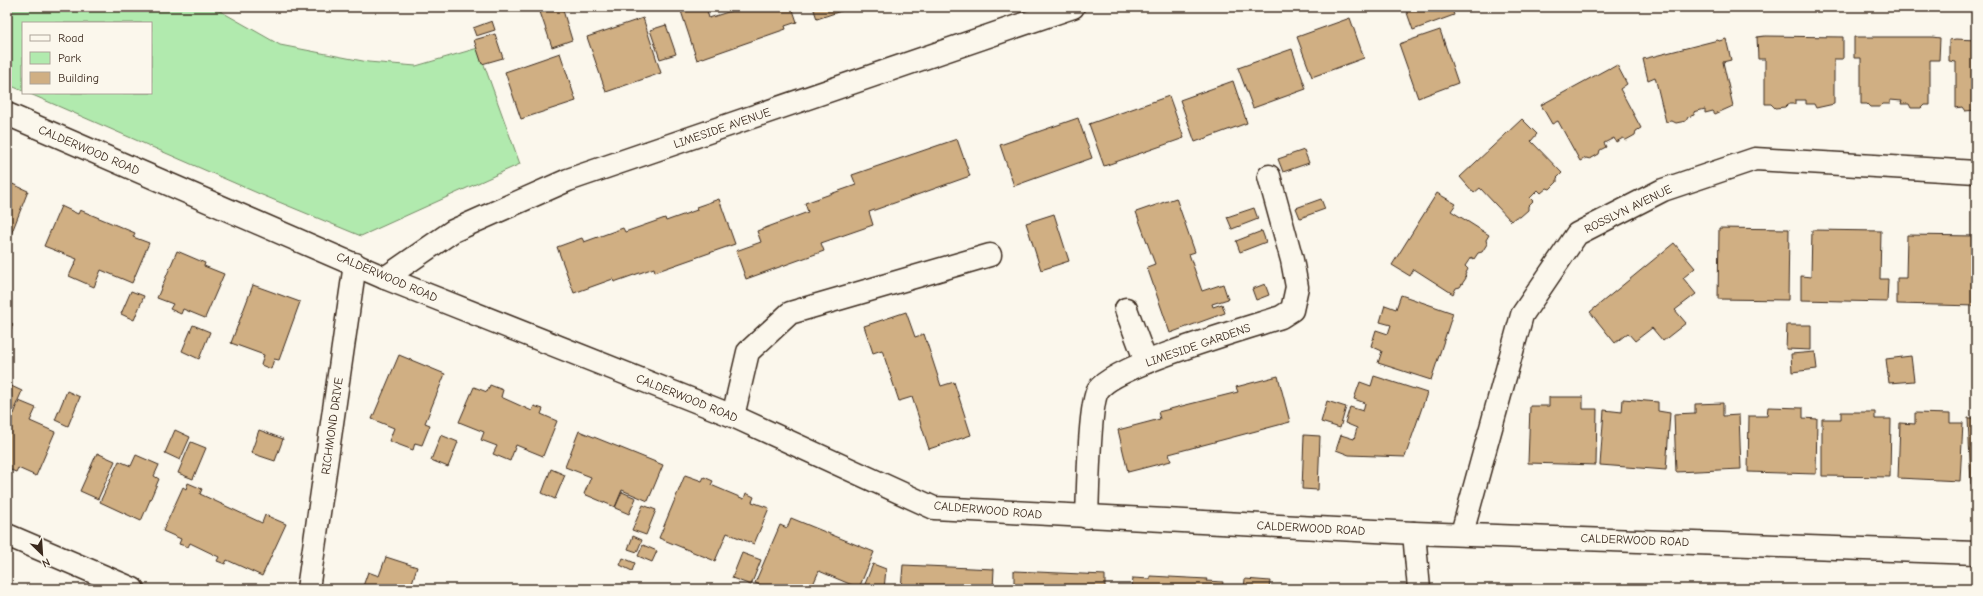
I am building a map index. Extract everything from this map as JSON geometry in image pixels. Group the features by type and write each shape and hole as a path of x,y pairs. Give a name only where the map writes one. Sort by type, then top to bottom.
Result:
{"street":[{"name":"LIMESIDE AVENUE","path":"385,278 452,231 568,180 1073,7"},
{"name":"CALDERWOOD ROAD","path":"7,114 385,278 734,416 934,508 1414,533 1976,553"},
{"name":"ROSSLYN AVENUE","path":"1462,534 1522,315 1577,234 1663,190 1755,159 1976,172"},
{"name":"LIMESIDE GARDENS","path":"1087,517 1091,435 1094,408 1098,391 1108,381 1146,362 1281,317 1292,310 1297,287 1292,260 1269,176"},
{"path":"734,416 748,352 790,313 990,255"},
{"name":"RICHMOND DRIVE","path":"308,589 355,264"},
{"path":"1126,309 1146,362"},
{"path":"1414,533 1419,589"},
{"path":"7,535 133,589"}],"green space":[{"path":"7,7 213,7 280,45 368,62 416,66 478,48 520,164 361,236 262,195 30,94 152,94 152,22 22,22 22,91 7,84"}],"building":[{"path":"556,7 562,7 572,40 552,47 540,12"},
{"path":"706,7 709,18 731,11 729,7 792,7 797,22 785,26 786,29 697,60 680,8"},
{"path":"813,7 853,7 817,19"},
{"path":"1405,7 1451,7 1454,15 1413,30"},
{"path":"643,18 661,73 606,92 587,37"},
{"path":"1350,18 1364,58 1312,77 1297,37"},
{"path":"492,21 495,30 476,36 473,28"},
{"path":"666,25 676,54 660,59 650,30"},
{"path":"1440,30 1458,83 1418,98 1399,44"},
{"path":"495,34 503,58 482,64 474,40"},
{"path":"1757,37 1843,37 1843,59 1834,59 1834,104 1816,108 1814,104 1806,104 1806,100 1795,100 1795,104 1788,104 1785,107 1775,108 1771,104 1765,104 1765,59 1758,59"},
{"path":"1854,37 1940,38 1939,60 1930,60 1930,105 1924,105 1921,108 1911,108 1909,104 1901,104 1902,101 1890,100 1890,104 1883,104 1880,107 1870,107 1867,104 1861,104 1861,58 1854,58"},
{"path":"1726,39 1731,60 1723,62 1733,106 1715,114 1713,111 1705,113 1705,109 1694,112 1694,115 1688,117 1686,121 1676,123 1672,121 1666,122 1655,77 1648,80 1643,59"},
{"path":"1949,40 1976,40 1976,110 1965,111 1962,107 1956,108 1956,62 1949,61"},
{"path":"1292,49 1306,89 1253,108 1238,68"},
{"path":"560,53 576,101 521,119 505,72"},
{"path":"1617,65 1627,84 1620,89 1641,128 1636,131 1635,135 1626,140 1623,138 1616,142 1614,138 1604,143 1606,147 1600,150 1599,154 1590,159 1586,158 1580,161 1558,121 1552,124 1541,105"},
{"path":"1233,81 1247,123 1195,142 1180,100"},
{"path":"1169,96 1184,138 1104,166 1089,124"},
{"path":"1078,118 1092,158 1014,186 1000,145"},
{"path":"1522,119 1537,134 1531,141 1562,173 1557,178 1557,182 1550,189 1547,188 1541,193 1538,190 1530,198 1533,201 1528,206 1528,210 1520,217 1516,217 1511,221 1480,188 1474,193 1460,177"},
{"path":"957,139 970,176 869,212 873,225 821,243 824,251 746,279 736,251 761,242 757,231 808,212 805,203 856,185 852,175"},
{"path":"1304,150 1309,163 1283,172 1278,159"},
{"path":"8,182 28,191 10,237 7,236"},
{"path":"1437,193 1456,204 1451,211 1489,235 1486,240 1487,244 1482,252 1478,253 1474,259 1471,257 1465,266 1468,269 1465,275 1466,278 1460,287 1456,288 1453,294 1414,269 1410,276 1392,265"},
{"path":"1176,198 1195,252 1189,254 1202,291 1223,284 1228,299 1212,304 1213,307 1222,304 1225,313 1170,333 1147,267 1155,264 1136,212"},
{"path":"719,199 735,244 655,272 654,268 614,282 613,279 574,293 557,247 582,238 584,242 623,228 625,232 665,218 666,221 697,210 696,207"},
{"path":"1321,199 1325,209 1300,218 1296,208"},
{"path":"61,206 78,214 80,210 135,233 133,237 149,243 132,283 101,270 94,287 69,276 77,259 44,246"},
{"path":"1254,208 1258,219 1232,229 1227,217"},
{"path":"1054,214 1069,261 1041,270 1026,223"},
{"path":"1719,228 1789,229 1788,300 1718,299"},
{"path":"1812,230 1881,231 1880,279 1888,279 1887,302 1801,300 1801,276 1811,277"},
{"path":"1262,231 1266,242 1240,252 1236,241"},
{"path":"1907,235 1976,236 1976,306 1897,304 1897,278 1906,278"},
{"path":"1674,243 1695,268 1683,278 1696,294 1675,310 1686,323 1663,341 1652,328 1635,341 1628,333 1615,343 1590,312"},
{"path":"177,251 205,263 204,266 224,274 205,318 183,309 181,314 170,309 173,304 157,298"},
{"path":"1265,284 1269,295 1256,300 1252,289"},
{"path":"253,285 300,302 279,360 274,359 271,369 261,365 264,355 231,343"},
{"path":"131,291 144,296 134,320 121,314"},
{"path":"1401,295 1453,313 1431,380 1378,363 1382,351 1371,346 1376,330 1388,334 1391,325 1380,322 1385,305 1396,309"},
{"path":"906,312 915,337 924,334 941,386 954,382 971,435 929,449 912,397 899,401 882,350 873,353 864,326"},
{"path":"7,321 13,324 7,337"},
{"path":"193,325 210,332 199,359 182,351"},
{"path":"1787,325 1811,325 1811,350 1786,349"},
{"path":"1815,352 1817,369 1792,372 1791,354"},
{"path":"399,355 445,374 425,423 430,425 422,445 415,443 413,450 389,441 394,428 372,419"},
{"path":"1911,356 1914,381 1889,383 1886,359"},
{"path":"1278,376 1290,422 1169,454 1171,461 1128,472 1118,430 1160,419 1158,412 1238,392 1236,387"},
{"path":"1374,376 1427,393 1405,457 1349,455 1336,450 1341,435 1354,439 1357,428 1345,423 1350,407 1363,411 1365,403 1354,399 1360,382 1371,386"},
{"path":"7,384 22,391 12,414 14,414 19,401 36,408 30,421 55,432 36,476 18,468 16,472 8,469"},
{"path":"490,385 503,390 501,397 532,411 534,406 543,409 541,414 557,421 543,456 516,445 510,461 493,454 497,446 481,440 484,432 459,422 474,387 487,392"},
{"path":"67,391 80,397 68,426 55,420"},
{"path":"1549,397 1583,397 1583,409 1597,409 1596,465 1528,463 1530,406 1549,406"},
{"path":"1623,399 1658,402 1658,411 1670,413 1666,470 1600,465 1604,410 1622,412"},
{"path":"1327,401 1346,407 1340,428 1321,422"},
{"path":"1723,403 1723,416 1739,415 1741,469 1676,472 1674,414 1695,413 1695,404"},
{"path":"1768,407 1803,408 1803,418 1817,419 1816,474 1748,472 1749,416 1767,416"},
{"path":"1841,412 1875,412 1875,419 1891,419 1890,477 1822,476 1822,419 1841,419"},
{"path":"1915,413 1950,414 1950,423 1963,423 1960,481 1898,478 1900,423 1915,424"},
{"path":"1968,418 1976,418 1976,483 1971,484"},
{"path":"175,430 190,437 180,460 165,453"},
{"path":"259,430 283,439 275,461 251,453"},
{"path":"579,431 663,465 648,501 622,490 615,507 584,494 591,477 565,467"},
{"path":"441,435 458,442 448,467 431,460"},
{"path":"1304,435 1320,436 1318,490 1302,489"},
{"path":"191,442 206,448 193,479 178,473"},
{"path":"97,453 115,461 98,499 80,491"},
{"path":"136,455 159,465 154,476 159,479 141,521 100,502 119,461 131,466"},
{"path":"551,469 565,475 555,499 542,493"},
{"path":"685,475 702,481 704,477 713,481 711,485 744,499 746,493 754,497 752,502 769,508 754,544 727,533 715,561 659,538"},
{"path":"188,483 202,489 200,494 262,523 265,515 286,524 262,576 227,560 225,564 217,561 219,557 190,543 188,547 179,544 181,539 163,531 183,487 186,489"},
{"path":"622,492 636,498 629,514 615,508"},
{"path":"643,505 656,510 646,535 632,530"},
{"path":"791,518 874,552 859,588 819,571 811,589 798,589 792,586 790,589 770,589 755,583 780,525 787,528"},
{"path":"633,536 642,540 637,552 628,549"},
{"path":"643,545 657,551 652,562 638,556"},
{"path":"742,553 761,560 751,585 732,578"},
{"path":"386,557 417,567 411,586 419,589 362,589 368,572 379,576"},
{"path":"623,558 635,563 632,571 620,565"},
{"path":"873,564 886,569 884,589 863,589"},
{"path":"903,565 994,569 993,589 901,589"},
{"path":"1014,571 1105,575 1105,589 1014,589"},
{"path":"1150,576 1207,579 1206,581 1223,582 1222,589 1132,589 1133,578 1150,579"},
{"path":"1245,579 1270,581 1269,589 1244,589"}]}
